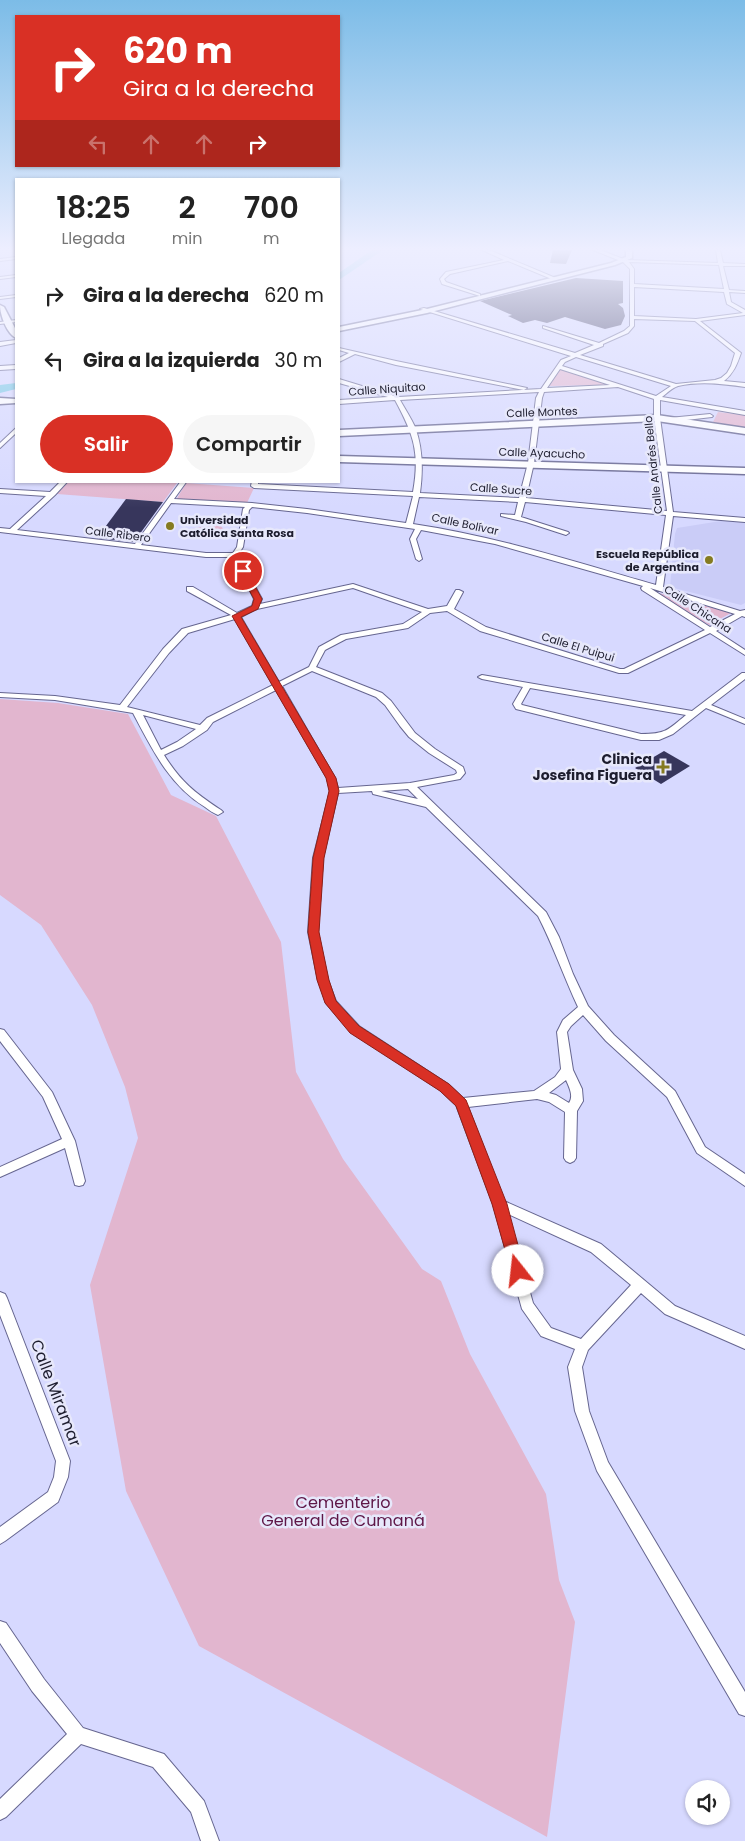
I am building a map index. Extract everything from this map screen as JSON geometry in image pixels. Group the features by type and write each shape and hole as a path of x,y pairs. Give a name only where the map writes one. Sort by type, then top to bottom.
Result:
{"street":[{"path":"509,336 674,385 722,382 745,385"},
{"path":"573,336 601,345"},
{"path":"518,517 531,464 538,424 537,410 542,391 563,361 618,336"},
{"path":"716,336 738,353"},
{"path":"0,344 15,342"},
{"path":"340,349 534,392"},
{"path":"722,382 730,374 738,353 745,350"},
{"path":"340,360 354,353"},
{"path":"0,368 15,367"},
{"path":"558,367 657,398 745,413"},
{"path":"340,382 396,398 413,429 418,461 418,494 410,525"},
{"path":"657,398 674,385"},
{"name":"Calle Niquitao","path":"340,402 617,386"},
{"name":"Calle Andrés Bello","path":"657,398 657,418 670,513 659,589"},
{"path":"1,402 15,402"},
{"path":"707,425 713,408"},
{"path":"669,420 710,416"},
{"name":"Calle Montes","path":"340,433 657,418 745,431"},
{"path":"0,446 15,431"},
{"name":"Calle Ayacucho","path":"340,458 745,471"},
{"path":"11,532 63,483"},
{"path":"137,546 183,483"},
{"name":"Calle Sucre","path":"255,483 522,500 745,520"},
{"path":"0,492 53,494"},
{"name":"Calle Bolívar","path":"171,501 307,511 410,525 477,537 744,613"},
{"path":"249,506 246,509 240,547 235,555 258,599 255,607"},
{"path":"503,515 518,517 566,533"},
{"path":"419,527 413,539 419,559"},
{"name":"Calle Ribero","path":"0,530 206,555 235,555"},
{"name":"Calle Chicana","path":"638,584 745,653"},
{"path":"122,708 166,651 186,632 237,616 255,607 353,586 428,611"},
{"path":"190,589 237,616 331,778 334,791 318,858 314,932 323,980 331,1003 355,1029 444,1087 461,1103 500,1204 527,1305 546,1332 583,1346"},
{"path":"159,754 186,742 204,728 210,720 312,668 322,649 344,637 405,626 428,611 450,608 459,592"},
{"name":"Calle El Puipui","path":"450,608 450,610 476,626 619,671 625,671 744,613"},
{"path":"312,668 384,698 389,702 405,727 422,745 460,769 461,774 457,777 410,786 334,791"},
{"path":"528,685 517,706 641,737 658,738 745,675"},
{"path":"482,677 692,714"},
{"path":"0,695 55,698 122,708 204,728"},
{"path":"705,705 745,722"},
{"path":"136,711 159,754 189,793 218,812"},
{"path":"410,786 542,914 554,937 568,974 584,1008 610,1038 670,1094 701,1150 745,1180"},
{"path":"365,789 429,805"},
{"path":"570,1158 571,1110 577,1101 576,1089 567,1070 562,1032 567,1024 584,1008"},
{"path":"0,1033 48,1095 69,1141 80,1181"},
{"path":"538,1095 559,1080 567,1070"},
{"path":"461,1103 538,1095 552,1098 571,1110"},
{"path":"0,1172 69,1141"},
{"path":"500,1204 596,1248 639,1286 670,1310 745,1343"},
{"path":"639,1286 583,1346 575,1367 582,1410 602,1466 745,1708"},
{"name":"Calle Miramar","path":"0,1298 63,1461 61,1477 53,1497 0,1536"},
{"path":"0,1629 38,1685 78,1735 158,1760 198,1807 210,1841"},
{"path":"0,1811 78,1735"}],"shaded area":[{"name":"Escuela República de Argentina","path":"727,520 745,521 745,603 741,605 670,587 677,528"}],"green space":[{"path":"560,370 563,370 608,385 549,386"},
{"path":"718,412 745,415 745,428 712,424"},
{"path":"67,483 177,483 163,502 57,494"},
{"path":"186,483 254,488 246,505 176,500"},
{"path":"217,523 226,531 196,538 188,530"},
{"path":"659,593 731,613 709,625 656,595"},
{"name":"Cementerio General de Cumaná","path":"0,699 58,703 128,714 171,795 216,816 281,942 296,1072 343,1159 422,1269 441,1281 470,1354 546,1494 559,1580 575,1622 547,1837 199,1646 126,1491 90,1285 138,1138 125,1087 92,1005 41,925 0,895"}],"building":[{"path":"126,499 163,502 134,542 97,538"},
{"name":"Clinica Josefina Figuera","path":"664,751 690,766 661,784 635,768"}],"waterway":[{"path":"0,389 15,386"}],"place":[{"name":"Universidad Católica Santa Rosa","path":"170,526"},
{"name":"Escuela República de Argentina","path":"709,560"},
{"name":"Clinica Josefina Figuera","path":"663,767"}],"route":[{"path":"243,571 258,599 255,607 237,616 331,778 334,791 318,858 314,932 323,980 331,1003 355,1029 444,1087 461,1103 500,1204 518,1271"}]}
